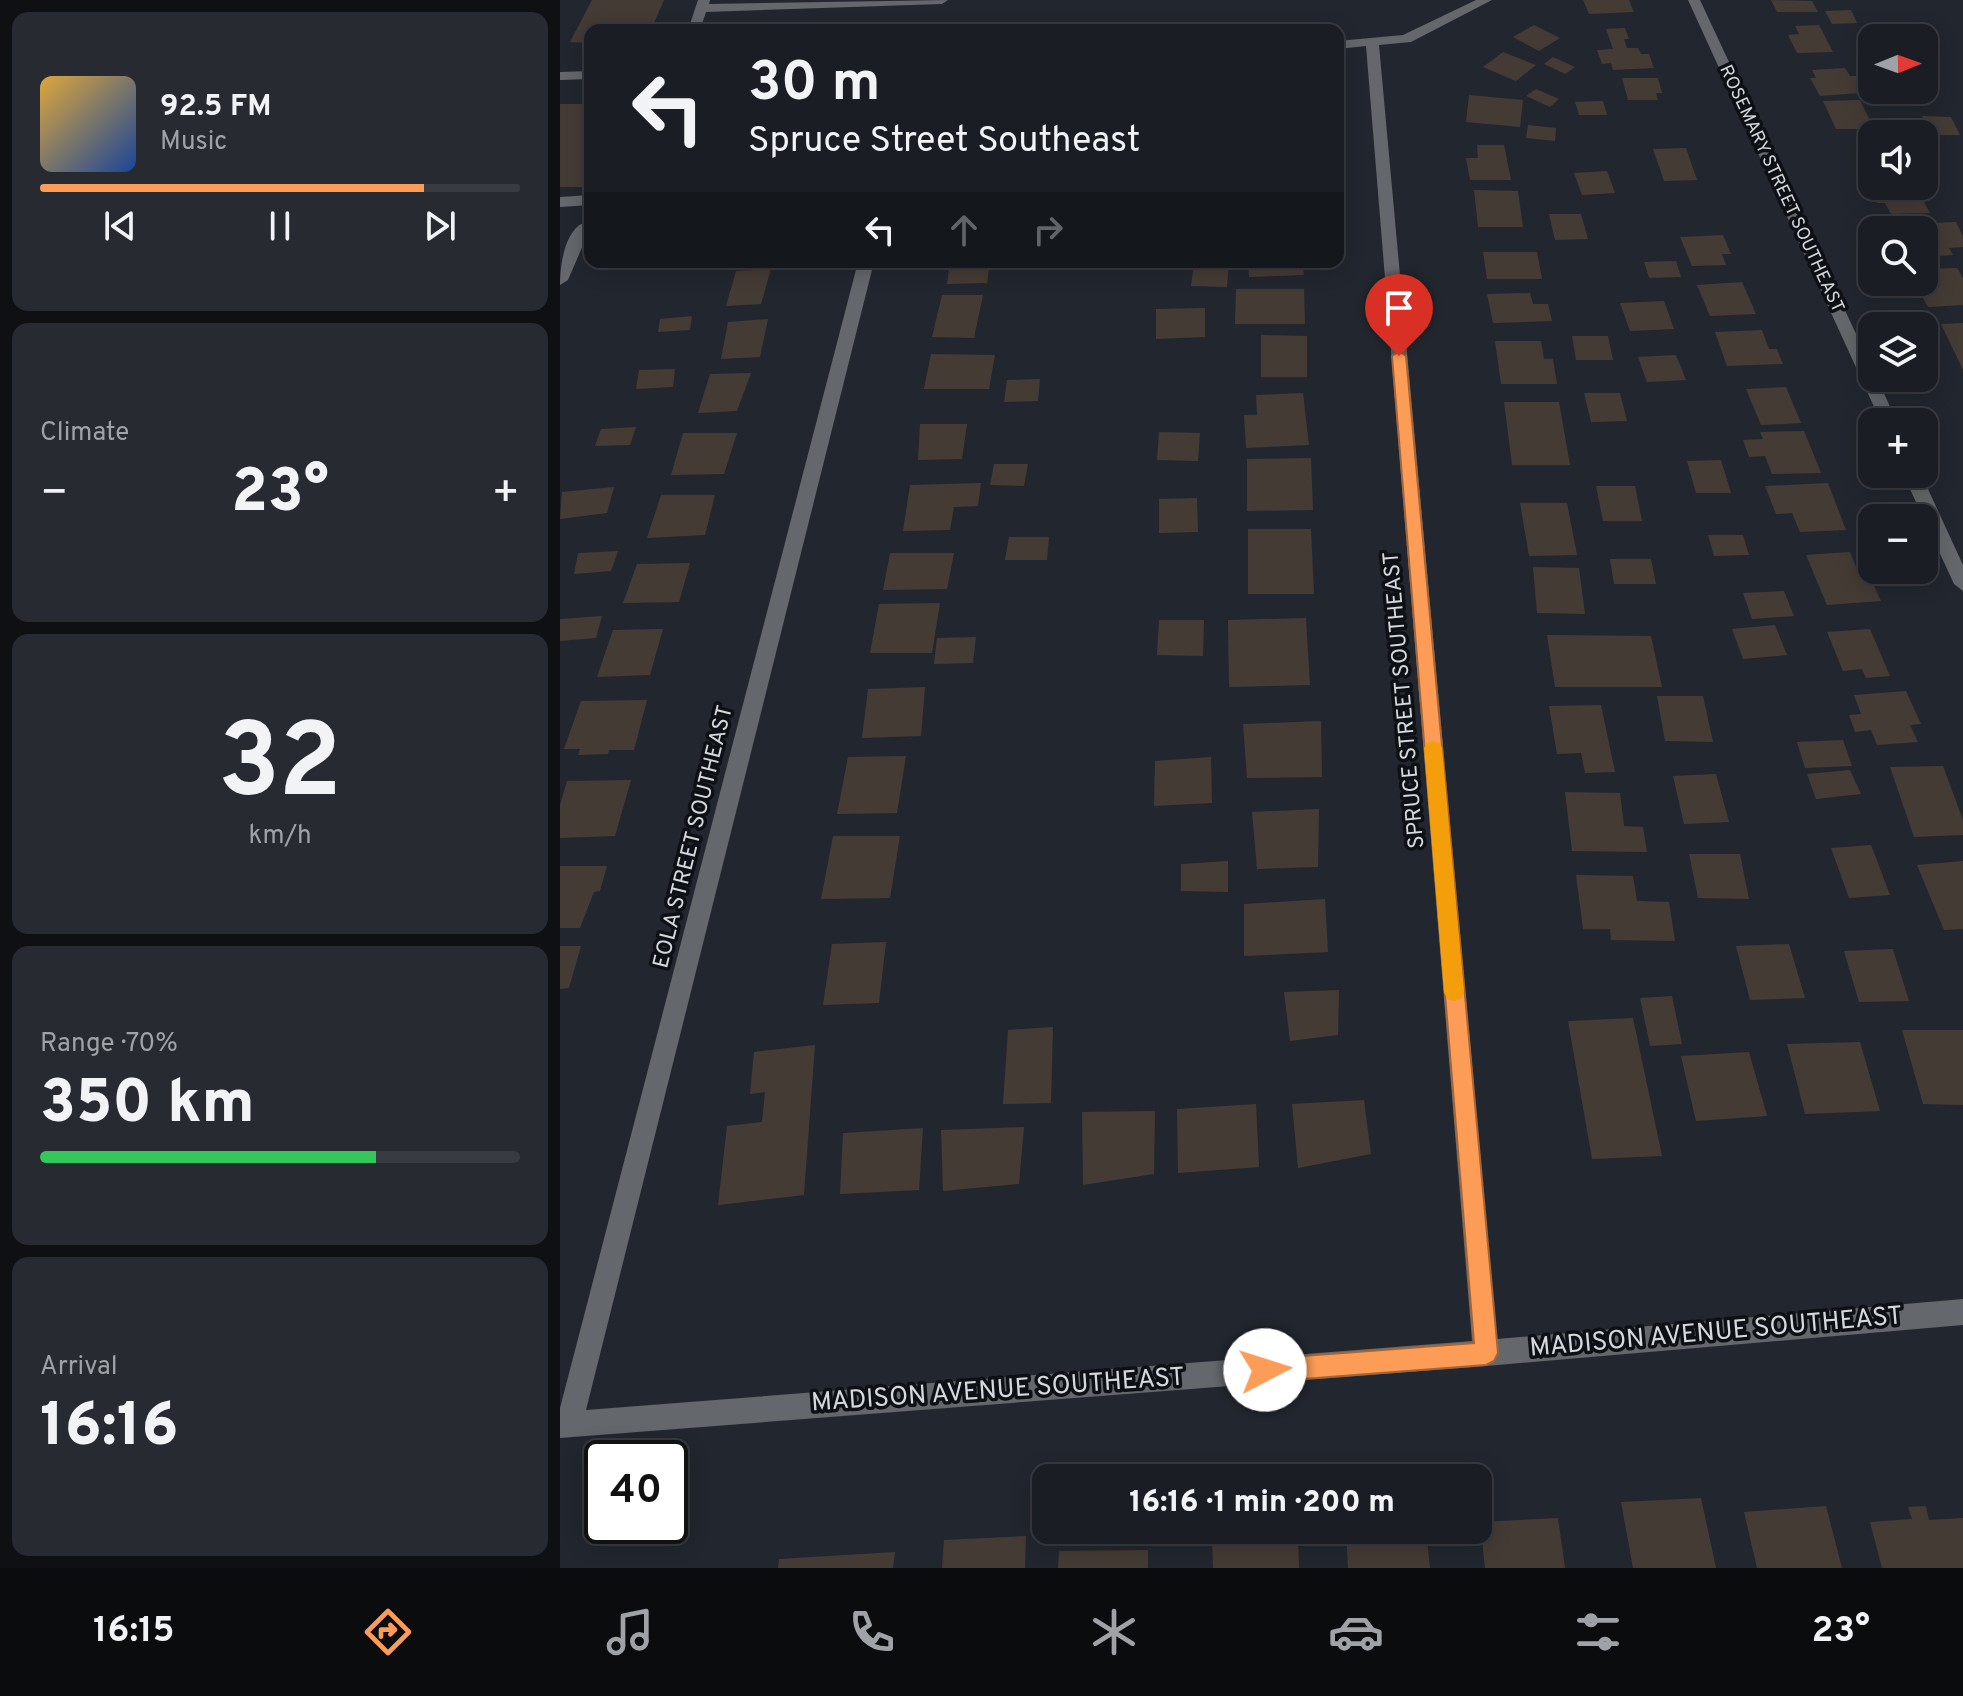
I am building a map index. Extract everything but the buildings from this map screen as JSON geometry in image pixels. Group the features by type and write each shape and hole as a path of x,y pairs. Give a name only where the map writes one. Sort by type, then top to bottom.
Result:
{"street":[{"path":"696,24 703,4 942,0"},
{"path":"1344,45 1406,39 1486,0"},
{"name":"ROSEMARY STREET SOUTHEAST","path":"1694,0 1883,408"},
{"name":"SPRUCE STREET SOUTHEAST","path":"1372,44 1486,1353"},
{"path":"560,76 584,75"},
{"path":"560,202 584,200"},
{"path":"560,280 583,228"},
{"name":"EOLA STREET SOUTHEAST","path":"564,1425 864,268"},
{"path":"1918,488 1963,584"},
{"name":"MADISON AVENUE SOUTHEAST","path":"564,1425 1486,1353 1963,1312"}],"slow traffic":[{"path":"1433,748 1454,992"}],"route":[{"path":"1265,1370 1486,1353 1399,356"}]}
